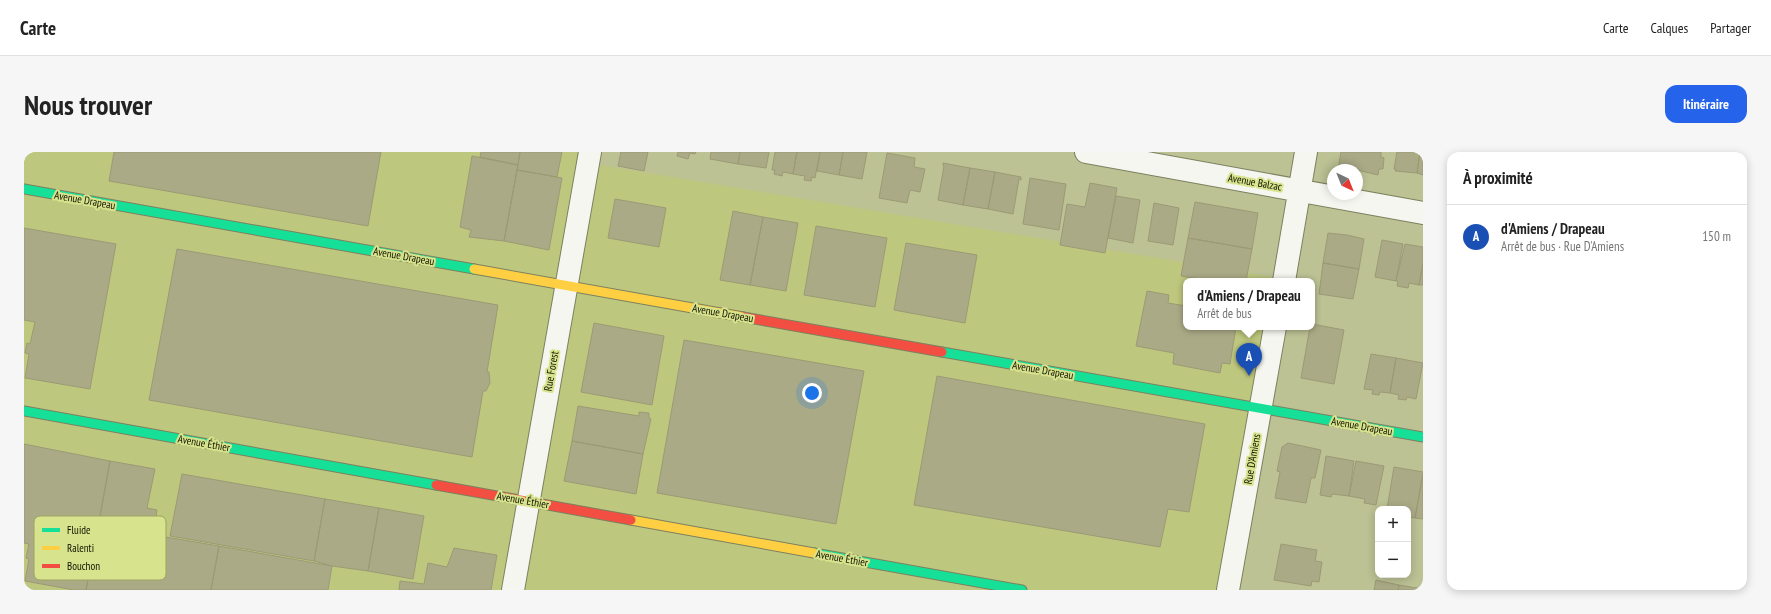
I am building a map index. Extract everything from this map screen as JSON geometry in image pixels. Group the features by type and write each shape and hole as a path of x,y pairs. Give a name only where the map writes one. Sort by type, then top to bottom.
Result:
{"street":[{"name":"Rue Forest","path":"513,590 590,152"},
{"name":"Avenue Balzac","path":"1086,152 1423,213"},
{"path":"1285,278 1306,152"},
{"name":"Avenue Drapeau","path":"24,189 1423,437"},
{"name":"Rue D'Amiens","path":"1228,590 1274,330"},
{"name":"Avenue Éthier","path":"24,411 1022,590"}],"shaded area":[{"path":"24,152 590,152 588,163 1278,278 1183,278 1183,330 1274,330 1228,590 24,590"}],"building":[{"path":"114,152 381,152 368,226 109,181"},
{"path":"481,152 520,152 518,165 480,157"},
{"path":"520,152 562,152 557,177 517,170"},
{"path":"621,152 648,152 644,171 618,166"},
{"path":"678,152 696,152 695,154 690,153 688,159 677,156"},
{"path":"711,152 740,152 738,164 710,159"},
{"path":"740,152 769,152 766,168 738,164"},
{"path":"775,152 797,152 793,174 783,172 782,176 774,174 775,170 772,170"},
{"path":"797,152 820,152 815,178 812,177 811,181 804,180 805,176 793,174"},
{"path":"820,152 843,152 839,175 817,171"},
{"path":"843,152 867,152 862,179 839,175"},
{"path":"1341,152 1381,152 1381,157 1384,158 1383,169 1379,169 1378,175 1363,171 1363,164 1339,164"},
{"path":"1397,152 1420,152 1417,173 1395,171 1396,169 1394,169"},
{"path":"1420,152 1423,152 1423,175 1417,173"},
{"path":"887,153 915,158 914,167 925,169 920,192 910,190 907,203 879,198"},
{"path":"472,156 518,165 504,241 469,237 471,230 460,227"},
{"path":"943,163 970,168 963,205 938,200 944,166"},
{"path":"970,168 995,172 988,209 963,205"},
{"path":"517,170 562,178 549,250 504,241"},
{"path":"995,172 1021,177 1021,180 1019,179 1013,214 988,209"},
{"path":"1030,178 1066,184 1059,230 1023,224"},
{"path":"1090,183 1117,188 1105,253 1060,245 1067,204 1085,207"},
{"path":"1116,196 1140,200 1133,243 1108,238"},
{"path":"615,199 666,208 659,247 608,238"},
{"path":"1195,202 1258,213 1252,249 1188,238"},
{"path":"1154,203 1179,208 1173,245 1148,241"},
{"path":"733,211 763,217 750,285 720,280"},
{"path":"763,217 798,223 786,291 750,285"},
{"path":"816,226 887,238 875,307 804,295"},
{"path":"24,228 116,244 90,389 25,378 29,354 25,353 27,343 30,344 35,322 24,320"},
{"path":"1328,233 1364,239 1359,269 1323,263"},
{"path":"1188,238 1252,249 1247,278 1193,278 1181,276"},
{"path":"1382,240 1403,244 1396,281 1375,277"},
{"path":"906,243 977,255 965,323 894,310"},
{"path":"1405,244 1423,247 1423,263 1419,285 1409,283 1408,288 1397,286 1398,281 1396,281"},
{"path":"177,249 498,305 487,372 489,372 490,383 486,391 483,391 472,457 149,400"},
{"path":"1323,263 1359,269 1353,299 1319,294"},
{"path":"1423,263 1423,285 1419,285"},
{"path":"1147,291 1169,295 1168,303 1183,306 1183,330 1236,330 1230,364 1222,363 1220,373 1173,364 1174,353 1136,346"},
{"path":"594,323 664,336 652,405 581,392"},
{"path":"1315,325 1344,330 1334,384 1301,378 1309,330 1315,330"},
{"path":"684,340 864,371 836,524 657,493"},
{"path":"1371,354 1396,358 1390,393 1380,392 1379,395 1372,394 1373,390 1364,389"},
{"path":"1396,358 1423,363 1416,399 1407,397 1406,400 1398,399 1399,395 1390,393"},
{"path":"937,376 1205,424 1189,512 1168,509 1160,547 914,505"},
{"path":"578,406 639,416 639,412 649,413 649,418 651,419 643,454 572,441"},
{"path":"572,441 643,454 636,494 564,481"},
{"path":"1288,443 1321,450 1315,478 1311,478 1306,503 1275,498 1280,472 1277,471 1282,447"},
{"path":"24,444 110,461 100,516 34,516 34,580 88,580 86,590 74,590 25,581 29,559 26,558 29,544 24,543"},
{"path":"1326,456 1354,461 1349,496 1332,494 1331,497 1320,495"},
{"path":"110,461 155,469 147,508 157,510 156,516 100,516"},
{"path":"1356,461 1384,466 1376,505 1364,503 1365,499 1349,496"},
{"path":"1394,467 1423,472 1415,518 1411,517 1411,506 1388,506"},
{"path":"182,474 325,499 314,561 170,536"},
{"path":"1423,475 1423,519 1415,518"},
{"path":"325,499 379,508 368,571 332,566 314,561"},
{"path":"379,508 424,516 413,579 368,571"},
{"path":"166,537 219,546 211,590 86,590 88,580 166,580"},
{"path":"1281,544 1317,550 1315,561 1322,562 1319,582 1312,581 1311,586 1274,580"},
{"path":"219,546 332,566 328,590 211,590"},
{"path":"454,548 497,555 491,590 399,590 400,581 424,584 428,563 447,567"},
{"path":"1376,580 1399,585 1398,590 1374,590"},
{"path":"1399,585 1423,589 1423,590 1398,590"}],"traffic: fast":[{"path":"24,189 474,269"},
{"path":"942,352 1423,437"},
{"path":"24,411 436,485"},
{"path":"814,553 1022,590"}],"traffic: slow":[{"path":"474,269 743,317"},
{"path":"631,520 814,553"}],"traffic: jam":[{"path":"743,317 942,352"},
{"path":"436,485 631,520"}],"place":[{"name":"d'Amiens / Drapeau","path":"1249,376"}]}
